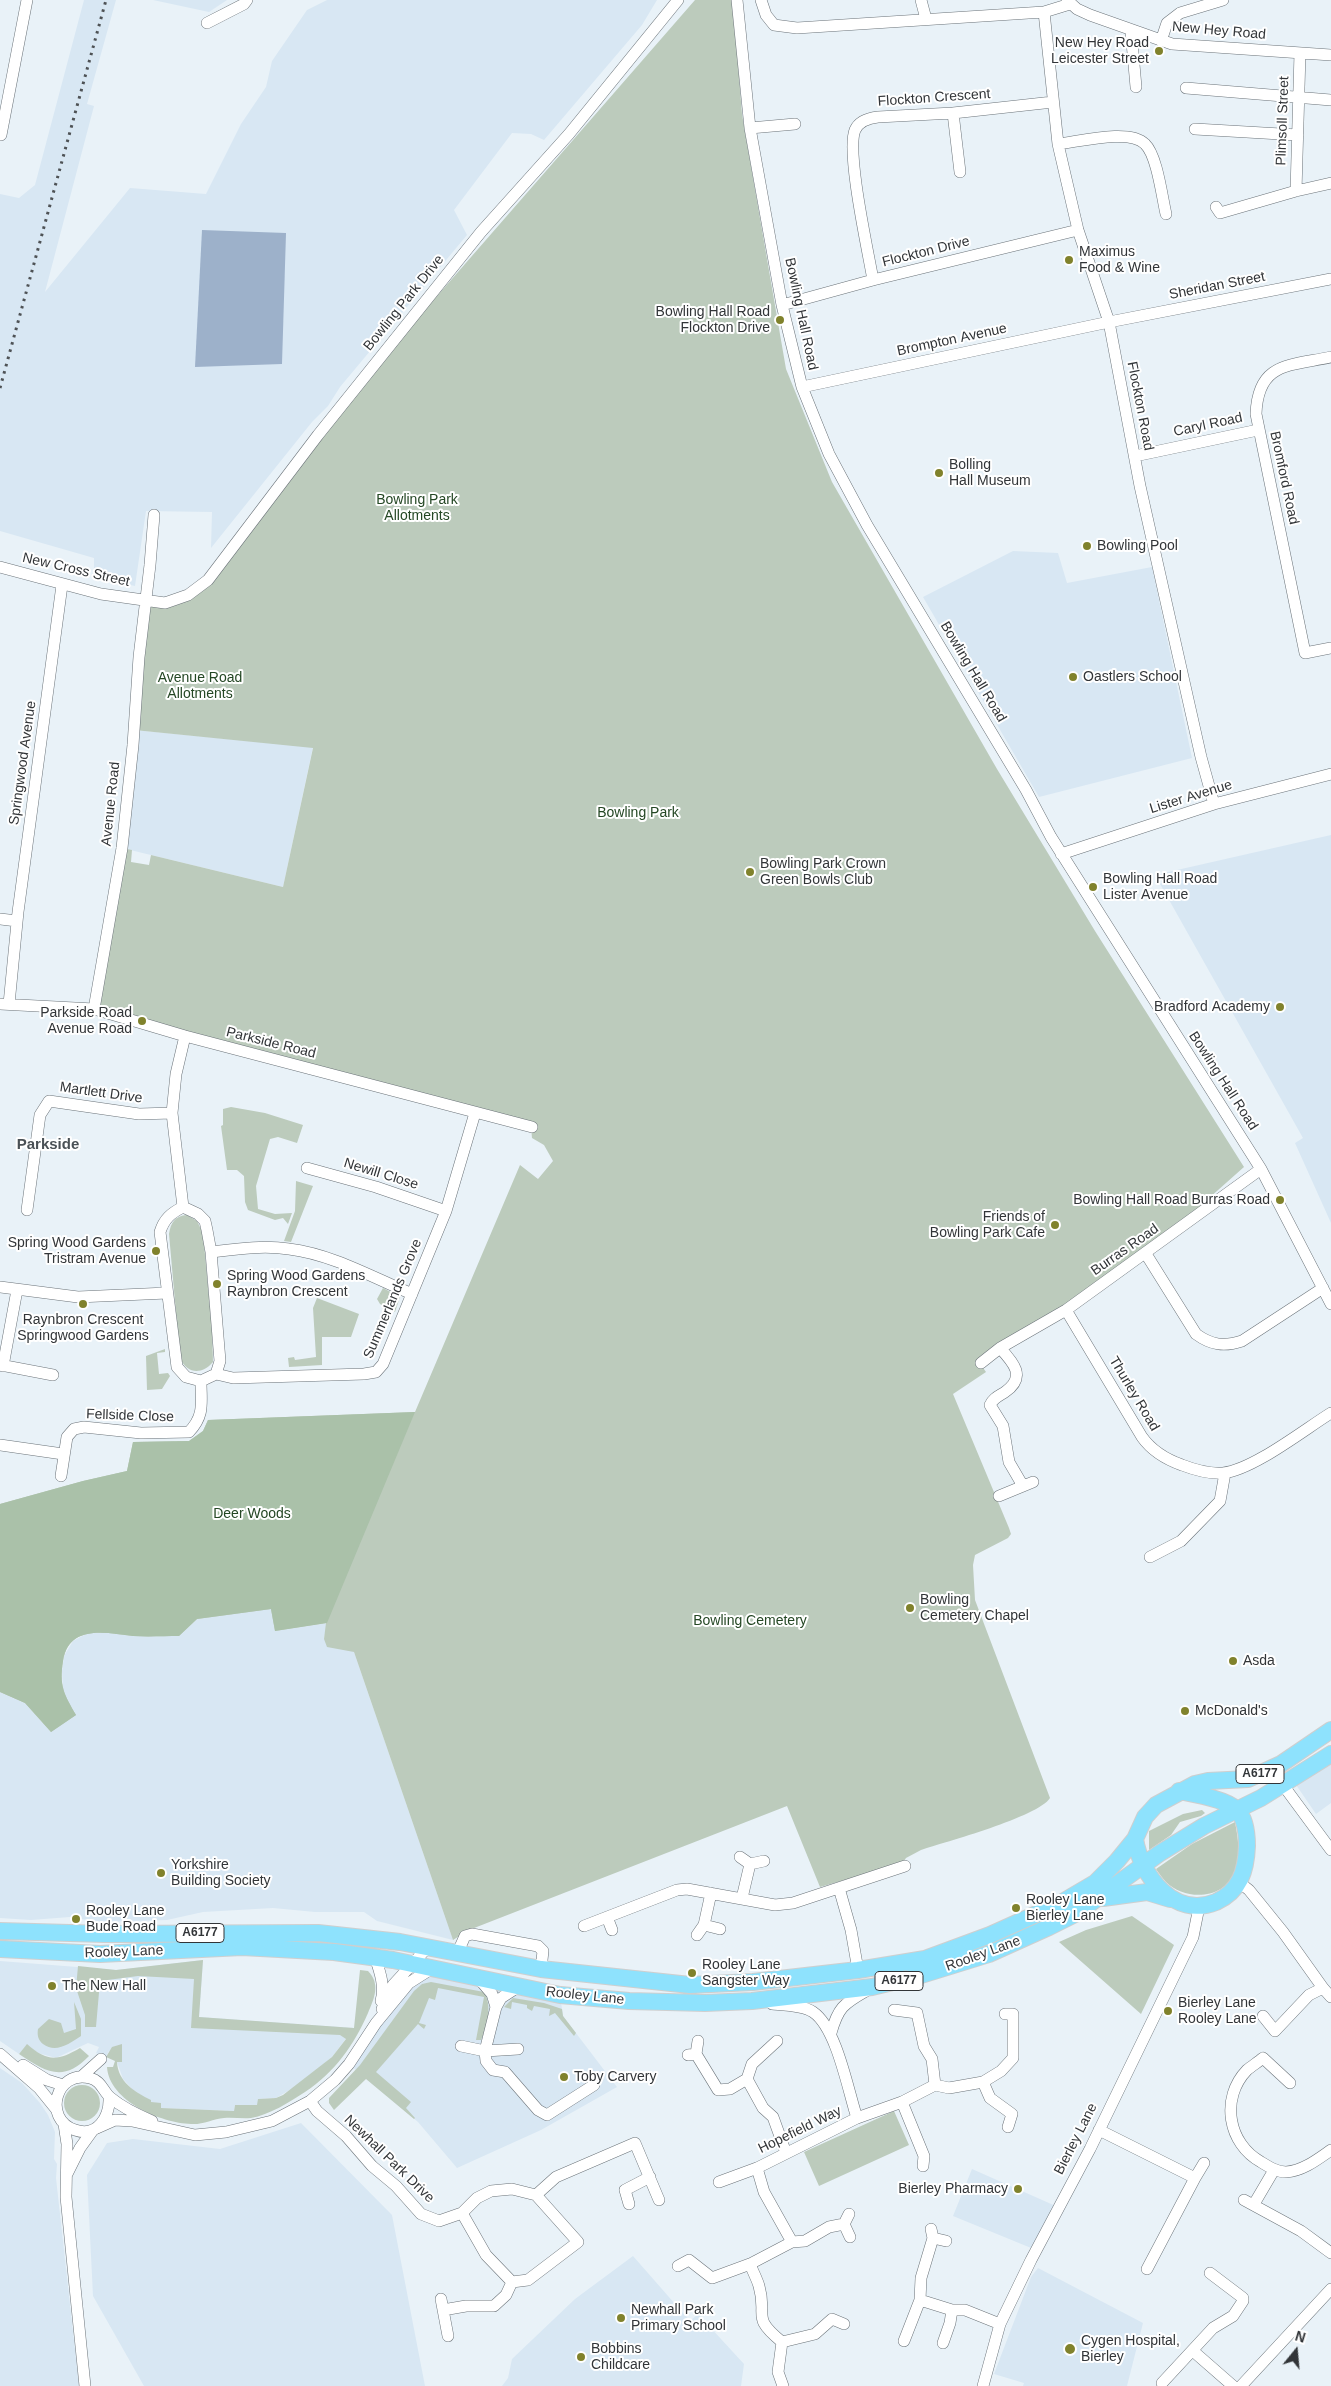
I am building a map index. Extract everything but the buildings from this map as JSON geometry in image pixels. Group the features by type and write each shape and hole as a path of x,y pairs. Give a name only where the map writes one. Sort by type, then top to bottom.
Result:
{"highway":[{"name":"Rooley Lane","path":"0,1931 104,1934 311,1932 400,1942 541,1969 690,1985 753,1982 858,1970 925,1959 990,1936 1061,1903 1095,1883 1118,1861 1135,1838 1145,1817 1156,1805 1179,1791 1208,1781 1248,1779 1281,1764 1331,1730"},
{"name":"Rooley Lane","path":"0,1949 100,1954 242,1946 375,1957 560,1995 628,2001 705,2003 752,2001 872,1987 918,1976 989,1954 1049,1928 1097,1899 1143,1865 1204,1826 1283,1785 1331,1754"},
{"path":"1097,1899 1147,1892 1199,1907 1224,1898 1240,1883 1246,1857 1247,1840 1246,1828 1237,1810 1214,1799 1179,1791"},
{"path":"1204,1826 1213,1813 1214,1799"},
{"path":"1135,1838 1143,1865 1152,1879 1172,1899"}],"street":[{"path":"1,135 26,0"},
{"path":"207,22 244,4 247,0"},
{"name":"Bowling Park Drive","path":"145,601 165,603 188,595 208,580 318,435 480,232 569,134 678,0"},
{"name":"Bowling Hall Road","path":"736,0 750,128 782,305 802,387 830,454 867,525 1026,790 1061,854 1261,1168 1331,1304"},
{"name":"New Hey Road","path":"761,0 768,19 774,25 785,27 888,23 926,18 1044,12 1069,2 1090,15 1132,31 1184,45 1331,55"},
{"path":"921,0 926,18"},
{"path":"1161,40 1167,23 1180,13 1223,0"},
{"name":"Flockton Road","path":"1044,12 1058,144 1078,230 1109,322 1135,456 1198,748 1214,804"},
{"path":"1132,31 1136,87"},
{"name":"Plimsoll Street","path":"1296,190 1300,53"},
{"path":"1186,88 1331,100"},
{"name":"Flockton Crescent","path":"873,280 854,168 853,141 855,128 865,119 878,117 953,113 1053,102"},
{"path":"953,113 960,172"},
{"path":"750,128 795,124"},
{"path":"1195,130 1298,135"},
{"path":"1058,144 1121,136 1135,137 1145,144 1151,154 1167,214"},
{"path":"1216,207 1220,213 1296,190 1331,183"},
{"name":"Flockton Drive","path":"782,305 873,280 1078,230"},
{"name":"Sheridan Street","path":"1109,322 1331,279"},
{"name":"Brompton Avenue","path":"802,387 1109,322"},
{"name":"Bromford Road","path":"1331,358 1284,367 1270,374 1261,386 1257,397 1258,430 1306,653 1331,648"},
{"name":"Caryl Road","path":"1135,456 1258,430"},
{"name":"Avenue Road","path":"94,1009 122,848 154,515"},
{"name":"New Cross Street","path":"0,567 62,585 145,601"},
{"name":"Springwood Avenue","path":"5,1004 62,585"},
{"name":"Lister Avenue","path":"1061,854 1214,804 1331,774"},
{"path":"0,919 17,921"},
{"name":"Parkside Road","path":"5,1004 94,1009 185,1036 532,1127"},
{"path":"183,1207 172,1113 176,1074 185,1036"},
{"name":"Martlett Drive","path":"27,1210 40,1115 49,1101 140,1114 172,1113"},
{"name":"Summerlands Grove","path":"216,1374 233,1378 364,1374 376,1372 384,1364 446,1211 475,1113"},
{"name":"Newill Close","path":"307,1168 376,1187 446,1211"},
{"name":"Burras Road","path":"981,1363 1000,1348 1066,1310 1146,1254 1261,1168"},
{"path":"183,1207 191,1210 205,1221 211,1252 220,1361 216,1374 200,1381 186,1377 177,1367 160,1232 163,1222 174,1211 183,1207"},
{"path":"211,1252 246,1248 287,1248 310,1253 412,1294"},
{"path":"1146,1254 1196,1334 1206,1341 1217,1345 1230,1345 1242,1341 1322,1288"},
{"path":"0,1287 78,1297 167,1293"},
{"path":"17,1290 2,1365 53,1375"},
{"name":"Thurley Road","path":"1066,1310 1149,1447 1172,1462 1206,1472 1225,1473 1250,1464 1331,1413"},
{"path":"999,1496 1028,1484 1009,1462 1003,1426 990,1405 993,1400 1010,1388 1016,1377 1014,1363 1000,1348"},
{"name":"Fellside Close","path":"64,1474 63,1454 67,1437 74,1429 84,1428 172,1434 189,1432 199,1420 202,1406 200,1381"},
{"path":"0,1445 63,1454"},
{"path":"1146,1558 1181,1541 1220,1501 1225,1473"},
{"path":"1283,1785 1331,1850"},
{"path":"742,1898 745,1861 764,1861"},
{"path":"584,1926 677,1890 687,1889 742,1898 775,1906 793,1903 904,1866"},
{"path":"1240,1883 1264,1908 1327,1993 1309,1996 1276,2031 1263,2016"},
{"path":"839,1888 851,1930 858,1970"},
{"path":"697,1935 704,1925 711,1893"},
{"name":"Bierley Lane","path":"984,2386 1000,2324 1099,2130 1193,1937 1199,1907"},
{"path":"607,1917 612,1930"},
{"path":"704,1925 720,1929"},
{"path":"376,2022 393,1985 427,1948"},
{"path":"375,1957 382,1977 383,1994 376,2022"},
{"path":"64,2124 79,2131 95,2129 115,2120 132,2121 195,2135 226,2132 272,2121 310,2100 335,2080 349,2064 376,2022 409,1983 431,1969"},
{"path":"480,1980 492,1994 496,2007"},
{"path":"518,1987 501,1998 496,2007 485,2051 486,2061 493,2070 505,2072 538,2110 547,2115 594,2086"},
{"path":"831,2033 837,2012 847,2001 872,1987"},
{"name":"Hopefield Way","path":"719,2182 757,2168 857,2118 831,2033 823,2020 812,2010 752,2001"},
{"path":"894,2010 917,2013 924,2046 932,2059 935,2085"},
{"path":"857,2118 902,2102 935,2085 949,2088 982,2082 1002,2071 1013,2058 1014,2014"},
{"path":"698,2041 692,2054 718,2090 730,2089 747,2079 752,2064 777,2041"},
{"path":"461,2046 485,2051 518,2049"},
{"path":"0,2052 47,2080 63,2085"},
{"path":"0,2052 39,2088 56,2109 64,2124 67,2144 65,2178 72,2269 85,2386"},
{"path":"1290,2082 1264,2055 1246,2071 1234,2093 1229,2113 1235,2136 1251,2157 1274,2170 1287,2172 1307,2166 1331,2150"},
{"path":"56,2109 57,2094 63,2085 81,2077 101,2059 99,2082 109,2097 128,2109 182,2133"},
{"path":"81,2077 99,2082"},
{"path":"747,2079 763,2108 773,2117 786,2152"},
{"path":"982,2082 990,2098 1012,2114 1008,2127"},
{"path":"65,2178 80,2148 106,2118 110,2109 109,2097"},
{"name":"Newhall Park Drive","path":"310,2100 317,2111 346,2136 372,2166 396,2186 421,2214 439,2221 462,2213 477,2198 491,2191 512,2189 536,2195"},
{"path":"902,2102 928,2159"},
{"path":"1099,2130 1195,2178"},
{"path":"512,2282 528,2280 578,2242 536,2195 556,2177 635,2143 659,2200"},
{"path":"1147,2269 1204,2163"},
{"name":"Hopefield Way","path":"757,2168 764,2192 792,2242"},
{"path":"1274,2170 1249,2202 1301,2231 1331,2253"},
{"path":"629,2204 625,2190 650,2176"},
{"path":"462,2213 486,2255 512,2282"},
{"path":"678,2266 688,2257 712,2278 750,2264 792,2242 805,2241 847,2219 850,2237"},
{"path":"904,2341 920,2300 921,2278 932,2234 946,2242"},
{"path":"750,2264 760,2288 761,2318 767,2330 782,2342"},
{"path":"1162,2383 1213,2328 1233,2316 1243,2301 1243,2298 1210,2273"},
{"path":"448,2336 442,2304 494,2306 506,2295 512,2282"},
{"path":"1242,2386 1331,2289"},
{"path":"920,2300 952,2310 965,2310 1000,2324"},
{"path":"943,2343 952,2310"},
{"path":"782,2342 814,2334 832,2319 844,2324"},
{"path":"782,2342 778,2372 784,2386"},
{"path":"1193,2351 1233,2386"}],"shaded area":[{"path":"84,0 116,0 87,104 94,106 45,292 130,188 206,194 241,124 266,87 272,61 307,10 327,0 657,0 642,25 544,140 531,134 512,133 454,210 467,235 340,387 328,406 312,422 211,548 212,512 146,511 135,586 94,577 94,558 0,531 0,194 19,198 35,185"},
{"path":"153,0 227,0 209,12"},
{"name":"Oastlers School","path":"1013,551 1058,553 1067,583 1152,567 1192,758 1039,797 923,597"},
{"path":"134,730 313,747 283,887 122,848"},
{"name":"Bradford Academy","path":"1331,835 1331,1223 1295,1143 1303,1138 1155,875"},
{"path":"272,1608 275,1631 327,1623 324,1639 354,1652 453,1940 377,1921 364,1912 315,1912 273,1908 203,1912 167,1920 99,1922 70,1917 31,1920 0,1918 0,1692 25,1703 51,1732 63,1692 62,1671 64,1656 73,1641 88,1633 104,1632 134,1636 179,1636 197,1619"},
{"path":"1331,1752 1331,1803 1316,1814 1292,1779"},
{"path":"203,1960 199,2017 354,2028 332,2057 300,2084 276,2098 258,2099 258,2105 235,2105 234,2111 160,2108 133,2090 123,2079 117,2062 109,2051 106,2057 96,2053 99,2047 88,2043 56,2058 38,2053 27,2045 19,2054 0,2041 0,1961 116,1970"},
{"path":"431,1969 560,1995 563,2016 617,2087 541,2130 457,2168 418,2122 349,2064 376,2022"},
{"path":"0,2068 22,2083 40,2103 48,2115 55,2132 54,2159 57,2164 56,2178 79,2386 0,2386"},
{"path":"301,2123 392,2215 425,2386 144,2386 93,2296 87,2175 107,2143 133,2139 220,2149"},
{"path":"972,2169 1058,2207 1036,2250 953,2216"},
{"name":"Newhall Park Primary School","path":"633,2256 690,2321 698,2314 744,2364 741,2386 502,2386 508,2378 512,2359 575,2299"},
{"name":"Cygen Hospital, Bierley","path":"1038,2268 1143,2323 1127,2386 1023,2386 1024,2383 994,2374 1031,2277"}],"green space":[{"name":"Bowling Park","path":"695,0 733,0 742,114 786,369 832,482 997,769 1095,931 1244,1167 1146,1254 979,1362 986,1372 953,1394 1011,1534 1008,1538 975,1555 973,1565 975,1600 1050,1798 1042,1805 1010,1821 921,1850 906,1858 902,1864 820,1887 787,1806 469,1930 453,1940 354,1652 327,1647 324,1639 326,1623 275,1631 271,1609 197,1619 179,1636 139,1636 101,1633 81,1636 73,1641 67,1649 62,1670 62,1684 68,1701 76,1715 51,1732 25,1703 0,1692 0,1504 127,1471 133,1442 189,1441 203,1431 208,1420 415,1412 520,1165 538,1179 553,1161 544,1145 532,1138 531,1127 94,1009 122,848 132,850 131,862 149,865 151,855 283,887 313,748 134,730 145,601 165,603 208,580 336,412"},
{"path":"231,1107 265,1113 303,1125 297,1143 278,1137 270,1139 256,1186 258,1209 275,1214 292,1213 288,1224 283,1218 275,1220 248,1210 245,1202 244,1176 237,1170 227,1170 221,1126 223,1125 223,1109"},
{"path":"296,1181 313,1186 291,1242 284,1241 295,1211"},
{"path":"187,1215 197,1221 203,1233 212,1328 213,1362 200,1371 191,1370 180,1358 169,1234 174,1220"},
{"path":"383,1288 400,1297 395,1312 380,1304 377,1299"},
{"path":"317,1298 359,1314 351,1337 322,1337 322,1365 289,1367 288,1358 294,1357 295,1360 316,1357 313,1308"},
{"path":"165,1349 165,1352 157,1353 159,1374 168,1373 170,1376 162,1389 147,1390 146,1356"},
{"name":"Deer Woods","path":"415,1412 327,1623 275,1631 271,1609 197,1619 179,1636 139,1636 101,1633 81,1636 73,1641 67,1649 62,1670 62,1684 68,1701 76,1715 51,1732 25,1703 0,1692 0,1504 127,1471 133,1442 189,1441 203,1431 208,1420"},
{"path":"1202,1810 1205,1813 1180,1822 1171,1835 1149,1850 1149,1831 1183,1814"},
{"path":"1235,1822 1238,1847 1237,1866 1230,1881 1222,1888 1204,1895 1193,1895 1174,1888 1166,1882 1156,1869 1192,1844"},
{"path":"1132,1916 1174,1945 1141,2014 1059,1942 1086,1930"},
{"path":"203,1960 199,2017 354,2028 360,1970 368,1971 372,1976 375,1986 374,1997 363,2025 350,2047 326,2076 299,2096 272,2111 251,2118 224,2118 195,2124 179,2123 138,2108 117,2090 110,2079 107,2067 113,2067 115,2061 106,2057 112,2047 122,2044 122,2062 117,2062 118,2069 128,2086 151,2100 151,2102 161,2103 161,2108 234,2111 235,2105 257,2105 258,2099 276,2098 283,2095 332,2057 346,2039 340,2035 191,2028 194,1979 138,1976 100,1981 96,2027 85,2027 85,2015 76,1988 78,1966 116,1970"},
{"path":"431,1982 484,1992 488,2003 488,2016 486,2029 481,2040 476,2040 484,1997 438,1988 435,2000 429,1998 419,2023 426,2025 424,2029 418,2024 376,2072 411,2102 406,2108 415,2118 366,2079 334,2110 329,2103 329,2098 360,2065 414,1991 422,1984"},
{"path":"513,1998 544,2003 562,2009 563,2016 576,2033 574,2036 555,2013 549,2016 550,2009 534,2006 532,2011 527,2008 527,2005 512,2002 511,2009 504,2007"},
{"path":"74,2002 81,2019 81,2036 58,2048 48,2047 43,2044 38,2037 38,2029 49,2019 61,2023 64,2033 76,2029"},
{"path":"27,2044 47,2057 59,2057 80,2048 89,2056 71,2070 54,2072 38,2066 19,2054"},
{"path":"82,2085 89,2086 95,2090 99,2096 99,2110 95,2116 89,2120 82,2121 75,2120 69,2116 65,2110 64,2103 65,2096 69,2090 75,2086"},
{"path":"894,2111 909,2145 819,2186 804,2152"}],"water":[{"path":"202,230 286,233 282,364 195,367"}],"railway":[{"path":"0,388 106,0"}],"place":[{"name":"New Hey Road Leicester Street","path":"1159,51"},
{"name":"Maximus Food & Wine","path":"1069,260"},
{"name":"Bowling Hall Road Flockton Drive","path":"780,320"},
{"name":"Bolling Hall Museum","path":"939,473"},
{"name":"Bowling Pool","path":"1087,546"},
{"name":"Oastlers School","path":"1073,677"},
{"name":"Bowling Park Crown Green Bowls Club","path":"750,872"},
{"name":"Bowling Hall Road Lister Avenue","path":"1093,887"},
{"name":"Bradford Academy","path":"1280,1007"},
{"name":"Parkside Road Avenue Road","path":"142,1021"},
{"name":"Bowling Hall Road Burras Road","path":"1280,1200"},
{"name":"Friends of Bowling Park Cafe","path":"1055,1225"},
{"name":"Spring Wood Gardens Tristram Avenue","path":"156,1251"},
{"name":"Spring Wood Gardens Raynbron Crescent","path":"217,1284"},
{"name":"Raynbron Crescent Springwood Gardens","path":"83,1304"},
{"name":"Bowling Cemetery Chapel","path":"910,1608"},
{"name":"Asda","path":"1233,1661"},
{"name":"McDonald's","path":"1185,1711"},
{"name":"Yorkshire Building Society","path":"161,1873"},
{"name":"Rooley Lane Bierley Lane","path":"1016,1908"},
{"name":"Rooley Lane Bude Road","path":"76,1919"},
{"name":"Rooley Lane Sangster Way","path":"692,1973"},
{"name":"The New Hall","path":"52,1986"},
{"name":"Bierley Lane Rooley Lane","path":"1168,2011"},
{"name":"Toby Carvery","path":"564,2077"},
{"name":"Bierley Pharmacy","path":"1018,2189"},
{"name":"Newhall Park Primary School","path":"621,2318"},
{"name":"Cygen Hospital, Bierley","path":"1070,2349"},
{"name":"Bobbins Childcare","path":"581,2357"}],"district":[{"name":"Parkside","path":"48,1145"}],"park label":[{"name":"Bowling Park Allotments","path":"417,508"},
{"name":"Avenue Road Allotments","path":"200,686"},
{"name":"Bowling Cemetery","path":"750,1621"}]}
